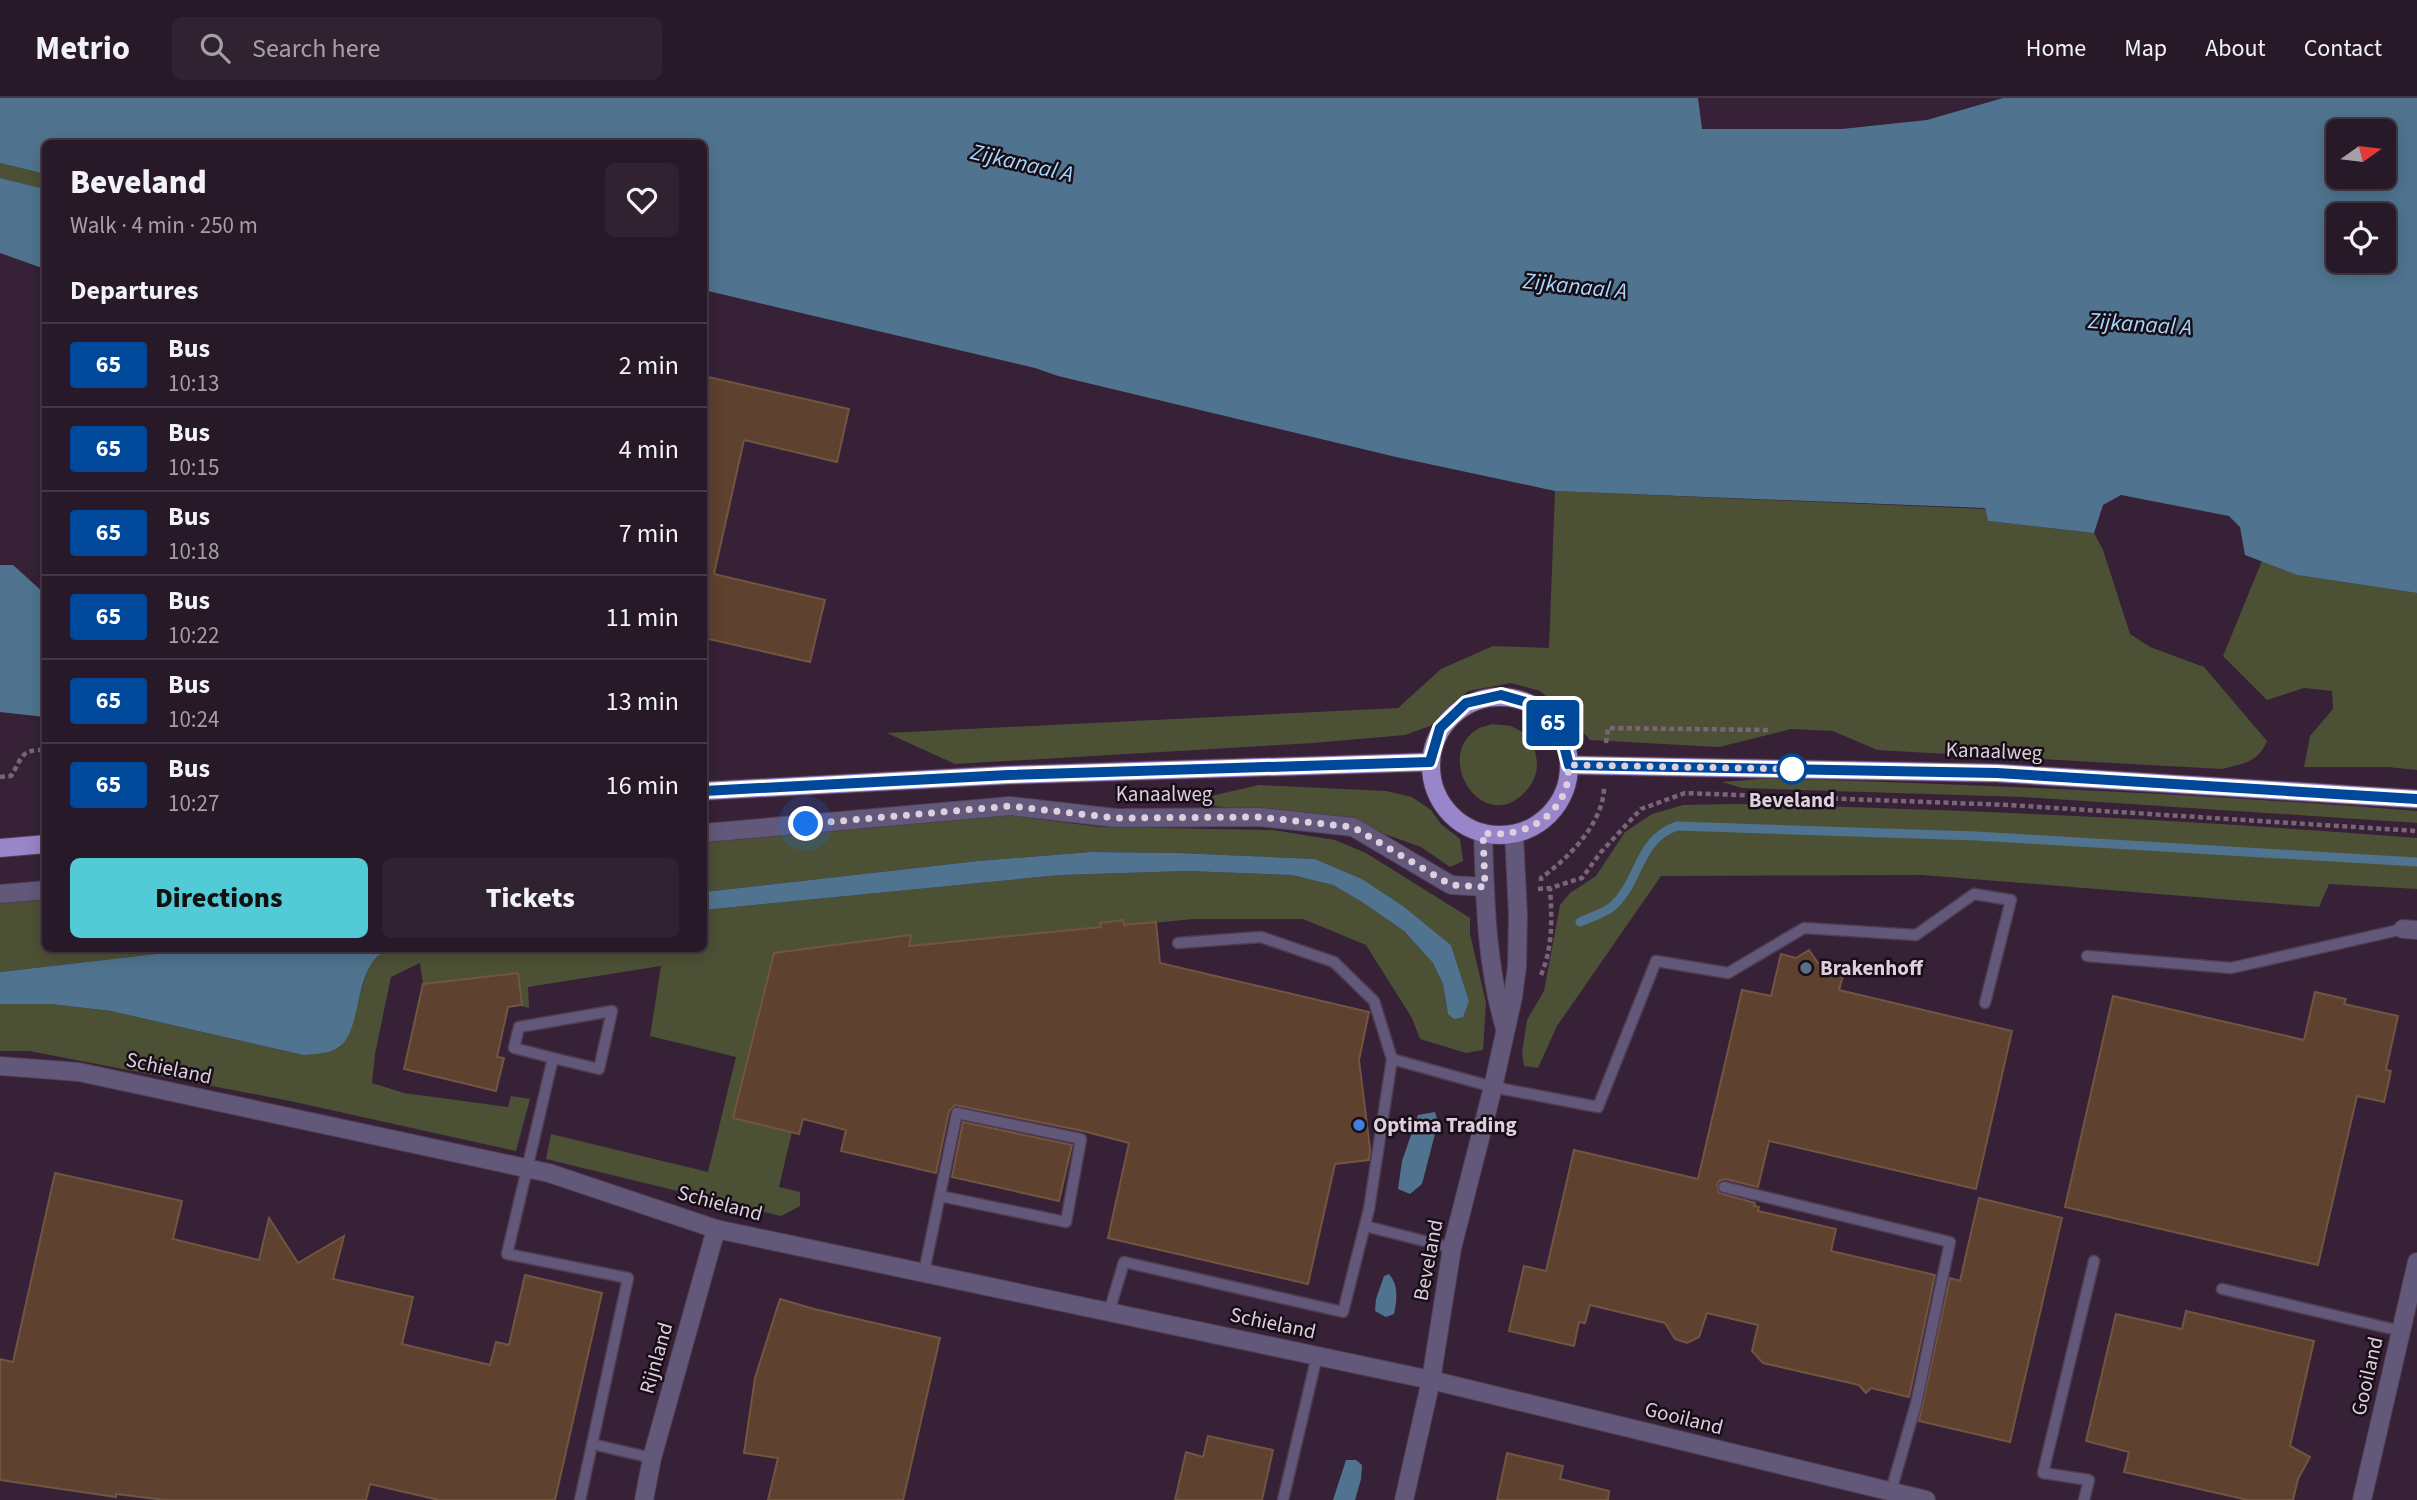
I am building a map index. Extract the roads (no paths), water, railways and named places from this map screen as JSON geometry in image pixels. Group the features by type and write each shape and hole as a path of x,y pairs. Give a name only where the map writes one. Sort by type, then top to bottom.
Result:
{"main road":[{"path":"1501,695 1536,705 1560,730 1569,765 1565,789 1554,809 1536,825 1514,834 1499,835 1483,833 1461,823 1444,807 1433,786 1430,762 1440,728 1466,703 1501,695"},
{"name":"Kanaalweg","path":"707,791 1008,775 1430,762"},
{"name":"Kanaalweg","path":"1569,765 1997,773 2417,799"},
{"path":"0,848 42,844"}],"street":[{"name":"Kanaalweg","path":"707,833 1010,806 1116,818 1259,817 1353,827 1451,885 1485,887"},
{"name":"Beveland","path":"1483,833 1485,916 1499,1007 1506,1031"},
{"name":"Beveland","path":"1404,1500 1431,1380 1452,1248 1506,1031 1517,966 1514,834"},
{"path":"0,894 42,890"},
{"name":"Schieland","path":"0,1066 79,1072 549,1173 716,1228 1431,1380"},
{"name":"Rijnland","path":"644,1500 652,1458 716,1228"},
{"name":"Gooiland","path":"2362,1500 2417,1262"},
{"name":"Gooiland","path":"1431,1380 1926,1500"}],"lane":[{"path":"1392,1059 1493,1087 1598,1107 1656,961 1728,973 1804,928 1916,935 1974,894 2011,900 1985,1003"},
{"path":"2087,956 2231,968 2410,930"},
{"path":"1109,1312 1124,1262 1343,1312 1365,1226 1392,1059 1374,1001 1334,962 1262,937 1178,943"},
{"path":"612,1011 599,1069 553,1058 514,1048 519,1027 612,1011"},
{"path":"553,1058 508,1254 628,1278 580,1500"},
{"path":"924,1272 957,1113 1081,1139 1066,1222 940,1196"},
{"path":"1724,1187 1950,1242 1916,1404 1891,1492"},
{"path":"1365,1226 1452,1248"},
{"path":"2084,1500 2089,1480 2043,1473 2094,1261"},
{"path":"2222,1289 2401,1331"},
{"path":"1283,1500 1317,1356"},
{"path":"592,1444 652,1458"}],"water":[{"name":"Zijkanaal A","path":"0,98 1698,98 1702,129 1842,129 1927,120 2003,98 2417,98 2417,593 2297,575 2245,555 2240,527 2229,516 2121,495 2103,505 2094,533 1988,521 1985,508 1555,491 1396,457 707,291 707,140 42,140 42,173 0,163"},
{"path":"0,178 42,188 42,268 0,253"},
{"path":"0,565 13,565 42,591 42,717 0,712"},
{"path":"1091,852 1315,859 1362,879 1403,906 1451,945 1469,1001 1463,1017 1454,1019 1448,1014 1443,984 1433,963 1404,931 1333,885 1292,875 1187,871 1060,875 707,910 707,892 978,861"},
{"path":"173,952 386,952 380,954 371,965 364,979 352,1028 345,1041 328,1052 303,1055 111,1011 51,1004 0,1004 0,972"},
{"path":"1435,1112 1438,1122 1422,1184 1410,1194 1398,1189 1402,1161 1418,1115"},
{"path":"1389,1274 1396,1288 1396,1298 1394,1314 1386,1317 1375,1311 1384,1276"},
{"path":"1346,1460 1356,1460 1362,1465 1355,1500 1333,1500"}],"waterway":[{"path":"1580,922 1603,913 1614,905 1630,884 1654,840 1677,826 1976,836 2417,862"}],"place":[{"name":"Beveland","path":"1792,769"},
{"name":"Brakenhoff","path":"1806,968"},
{"name":"Optima Trading","path":"1359,1125"}]}
